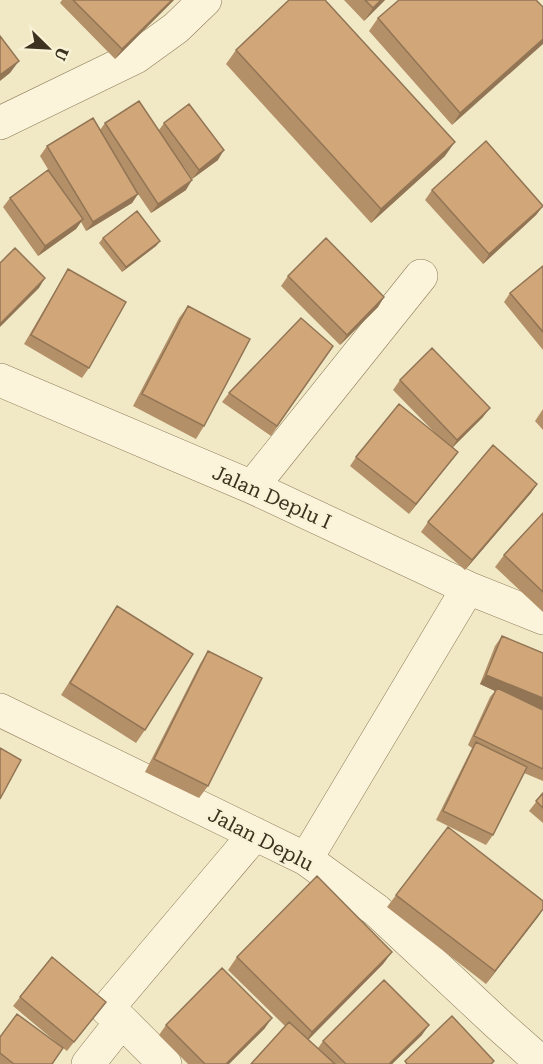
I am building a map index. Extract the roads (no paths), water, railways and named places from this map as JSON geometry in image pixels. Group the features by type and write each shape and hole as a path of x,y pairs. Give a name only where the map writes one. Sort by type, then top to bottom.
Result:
{"street":[{"path":"0,123 136,57 176,28 205,0"},
{"path":"252,487 421,276"},
{"name":"Jalan Deplu I","path":"0,380 252,487 468,588 543,618"},
{"path":"306,859 468,588"},
{"name":"Jalan Deplu","path":"0,710 306,859 376,910 543,1064"},
{"path":"165,1064 107,1009 255,834"},
{"path":"88,1064 122,1022"}]}
